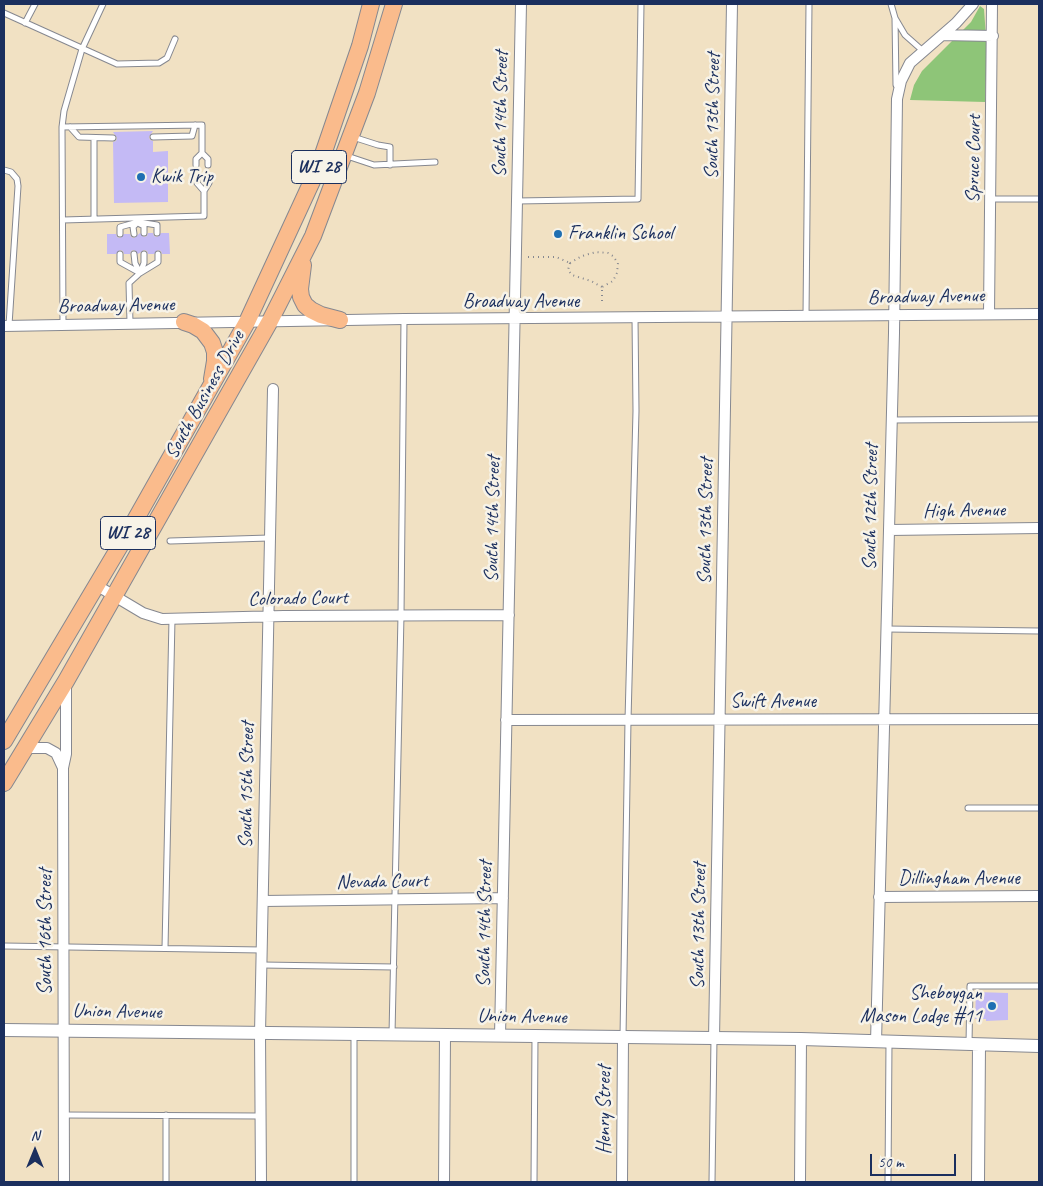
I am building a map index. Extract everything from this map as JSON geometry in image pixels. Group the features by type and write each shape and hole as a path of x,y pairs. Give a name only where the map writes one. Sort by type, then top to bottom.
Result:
{"main road":[{"name":"South Business Drive","path":"4,741 133,524 247,322 319,166 360,46 371,4"},
{"name":"South Business Drive","path":"4,783 115,596 270,321 313,236 367,94 394,4"},
{"path":"306,249 301,276 301,297 305,305 312,310 340,320"},
{"path":"184,322 203,331 212,343 214,361 210,388"}],"street":[{"name":"South 14th Street","path":"500,1036 521,4"},
{"name":"South 13th Street","path":"714,1038 732,4"},
{"name":"South 12th Street","path":"882,1042 879,897 892,420 897,99 904,72 910,63 974,4"},
{"name":"Spruce Court","path":"989,314 992,4"},
{"path":"942,35 992,36"},
{"name":"Broadway Avenue","path":"6,325 1039,314"},
{"name":"South 15th Street","path":"262,1182 260,1032 273,389"},
{"name":"High Avenue","path":"888,530 1039,528"},
{"name":"Colorado Court","path":"96,585 148,616 172,619 268,616 509,614"},
{"name":"South 16th Street","path":"64,1182 63,768 66,754 66,681"},
{"name":"Swift Avenue","path":"506,720 1039,719"},
{"path":"26,748 47,748 56,753 63,768"},
{"name":"Dillingham Avenue","path":"879,897 1039,896"},
{"name":"Nevada Court","path":"263,901 503,898"},
{"name":"Union Avenue","path":"4,1030 801,1039 1039,1046"},
{"path":"444,1182 445,1035"},
{"name":"Henry Street","path":"622,1182 623,1037"},
{"path":"800,1182 801,1039"},
{"path":"974,1044 978,1182"}],"lane":[{"path":"26,23 35,4"},
{"path":"63,324 62,127 64,112 82,49 103,4"},
{"path":"517,201 638,200 641,4"},
{"path":"806,316 809,4"},
{"path":"891,4 895,18 905,35 923,51"},
{"path":"4,13 116,64 159,63 167,58 174,39"},
{"path":"895,18 897,99"},
{"path":"153,137 192,136 195,124"},
{"path":"62,127 202,124 202,154"},
{"path":"70,127 79,137 94,139 113,138"},
{"path":"351,136 390,147 390,165"},
{"path":"94,139 94,219"},
{"path":"202,154 208,159 208,165"},
{"path":"196,165 196,159 202,154"},
{"path":"344,155 369,164 390,165 435,162"},
{"path":"4,170 11,172 17,179 18,186 6,325"},
{"path":"197,177 197,183 204,191"},
{"path":"63,220 138,220 204,216 204,191 209,183 209,177"},
{"path":"991,198 1039,199"},
{"path":"138,220 144,226 144,233"},
{"path":"134,234 133,226 138,220"},
{"path":"120,234 120,227 138,220 157,225 157,233"},
{"path":"120,254 120,262 140,273"},
{"path":"134,254 135,263 140,273"},
{"path":"140,273 144,263 144,254"},
{"path":"130,323 129,283 140,273 158,262 158,254"},
{"path":"623,1037 628,720 636,411 635,318"},
{"path":"392,1034 404,320"},
{"path":"892,420 1039,419"},
{"path":"170,541 270,538"},
{"path":"165,948 172,619"},
{"path":"887,629 1039,631"},
{"path":"968,808 1039,808"},
{"path":"4,946 262,950"},
{"path":"262,965 394,967"},
{"path":"974,1044 970,986 1039,986"},
{"path":"354,1034 354,1182"},
{"path":"534,1182 535,1036"},
{"path":"712,1182 714,1038"},
{"path":"882,1042 888,1182"},
{"path":"64,1115 261,1116"},
{"path":"166,1115 166,1182"}],"path":[{"path":"598,252 608,253 613,256 618,263 616,274 612,281 602,288 591,281 572,275 568,270 570,263 598,252"},
{"path":"528,257 558,257 570,263"},
{"path":"602,288 602,301"}],"green space":[{"path":"980,6 984,9 987,51 985,102 910,100 914,85 922,71 971,22"}],"building":[{"name":"Kwik Trip","path":"153,131 149,137 153,141 153,152 168,151 168,202 114,203 113,142 117,138 113,132"},
{"name":"Kwik Trip","path":"140,233 144,237 148,233 153,233 157,237 161,233 169,233 170,254 162,254 158,250 154,254 148,254 144,250 138,254 134,250 130,254 124,254 120,250 116,254 107,254 107,234 116,234 120,238 124,234 130,234 134,238"},
{"name":"Sheboygan Mason Lodge #11","path":"976,992 1008,993 1008,1020 986,1021 986,1019 975,1019"}],"place":[{"name":"Kwik Trip","path":"141,177"},
{"name":"Franklin School","path":"558,234"},
{"name":"Sheboygan Mason Lodge #11","path":"992,1006"}]}
